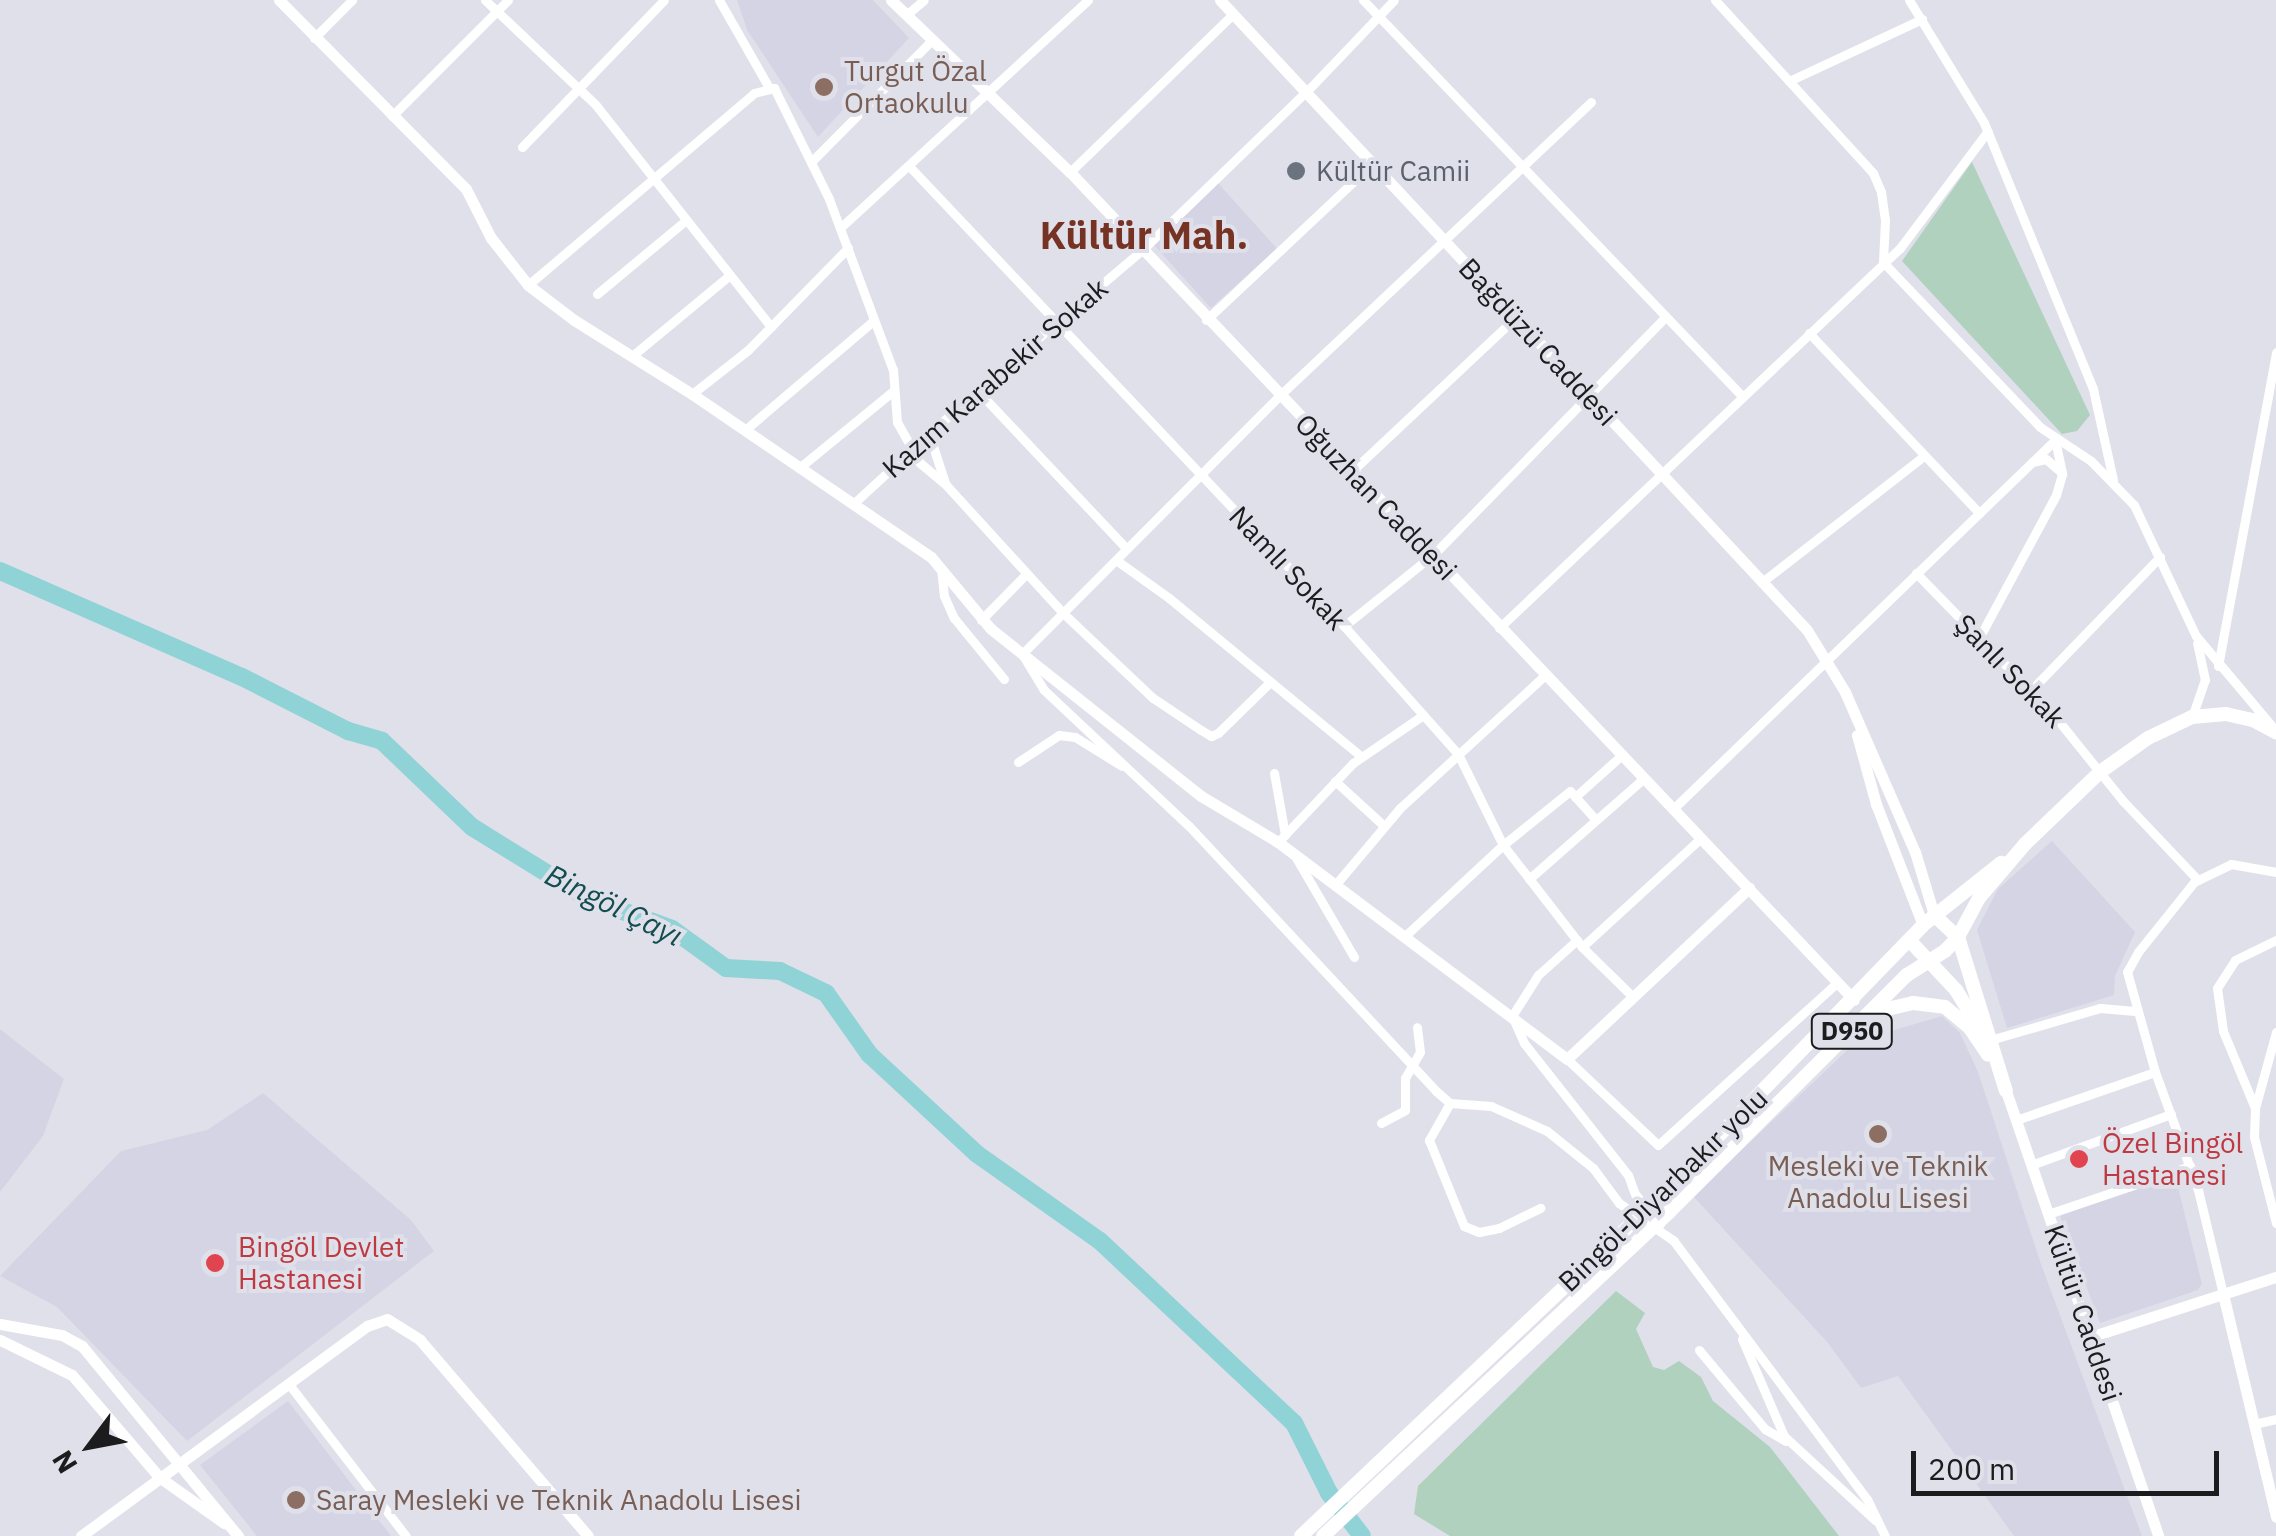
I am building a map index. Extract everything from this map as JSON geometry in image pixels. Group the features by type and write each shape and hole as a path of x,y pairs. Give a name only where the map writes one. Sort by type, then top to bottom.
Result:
{"main road":[{"name":"Bingöl-Diyarbakır yolu","path":"1311,1533 1369,1469 1656,1200 1929,920 2025,844 2100,772 2148,738 2192,717 2226,714 2253,720 2276,732"},
{"name":"Bingöl-Diyarbakır yolu","path":"1311,1533 1381,1480 1553,1322 1866,1016 1958,937 1979,898 2025,844"},
{"path":"1929,920 1958,937 2006,1091"},
{"path":"1909,940 1969,1007 2006,1091"},
{"path":"1866,1016 1890,1005 1924,1003 1946,1007 1981,1041 2006,1091"}],"street":[{"path":"279,0 466,189 491,238 528,285 853,504 941,568 981,620 1022,654 1201,796 1281,838 1354,957"},
{"path":"314,38 352,0"},
{"path":"485,0 577,87 630,145 771,327"},
{"path":"392,116 508,0"},
{"path":"522,147 664,0"},
{"path":"718,0 768,86 780,97 840,228 893,370 897,422 911,451 1063,613 1153,698 1211,736 1237,718 1269,683"},
{"name":"Oğuzhan Caddesi","path":"891,0 1070,172 1206,320 1434,554 1499,628 1854,1000"},
{"path":"906,15 924,0"},
{"path":"840,228 1088,0"},
{"name":"Bağdüzü Caddesi","path":"1220,0 1808,630 1845,692"},
{"path":"1364,0 1742,396"},
{"name":"Kazım Karabekir Sokak","path":"853,504 977,390 1141,250 1308,90 1394,0"},
{"path":"1715,0 1873,173 1884,220 1883,262 2056,440 2113,480 2134,505 2196,636 2276,732"},
{"path":"1909,0 1988,131 2093,389 2113,480"},
{"path":"1070,172 1233,14"},
{"path":"1789,81 1922,18"},
{"path":"811,162 932,40"},
{"path":"528,285 652,177 768,86"},
{"path":"1022,654 1279,396 1591,102"},
{"path":"1499,628 1900,248 1988,131"},
{"path":"1206,320 1371,165"},
{"name":"Namlı Sokak","path":"909,166 1344,626 1458,754 1504,844 1529,879 1580,944 1632,996"},
{"path":"598,294 686,220"},
{"path":"692,394 771,327 848,248"},
{"path":"632,356 730,276"},
{"path":"1344,626 1434,554 1665,317"},
{"path":"1351,472 1515,318"},
{"path":"745,430 872,322"},
{"path":"1809,333 1979,513"},
{"path":"2218,666 2276,352"},
{"path":"977,390 1126,548"},
{"path":"800,468 893,391"},
{"path":"929,434 946,486"},
{"path":"1674,808 2056,440"},
{"path":"1980,638 2056,495 2062,474 2056,440"},
{"path":"1762,582 1924,456"},
{"path":"2032,462 2046,459 2062,474"},
{"path":"2030,690 2160,556"},
{"path":"1116,560 1169,598 1361,756"},
{"path":"941,568 944,596 954,618 1004,679"},
{"name":"Şanlı Sokak","path":"1916,573 2030,690 2198,880"},
{"path":"981,620 1026,574"},
{"path":"2192,717 2205,680 2196,636"},
{"path":"1022,654 1044,690 1140,780 1450,1102 1491,1106 1547,1131 1593,1168 1619,1203 1674,1241"},
{"path":"1336,884 1383,825 1546,675"},
{"path":"1845,692 1915,852 1929,920"},
{"path":"1845,692 1876,804 1929,920"},
{"path":"1281,838 1361,756 1423,715"},
{"path":"1018,762 1059,735 1075,737 1140,780"},
{"path":"1575,797 1623,754"},
{"path":"1274,773 1281,838"},
{"path":"1529,879 1644,778"},
{"path":"1335,781 1383,825"},
{"path":"1406,935 1504,844 1570,791 1596,820"},
{"path":"1512,1016 1538,975 1580,944 1701,838"},
{"path":"1294,854 1567,1059 1658,1145 1838,982"},
{"path":"2276,872 2232,864 2198,880 2130,962 2128,984 2190,1166 2274,1495 2276,1517"},
{"path":"1567,1059 1749,888"},
{"path":"2276,940 2236,960 2217,988 2222,1030 2255,1108 2259,1164 2276,1223"},
{"path":"1990,1040 2100,1008 2138,1011"},
{"path":"1512,1016 1524,1043 1868,1499 1885,1536"},
{"path":"1380,1123 1405,1110 1403,1086 1415,1066 1420,1041 1416,1027"},
{"path":"2255,1108 2276,1032"},
{"path":"2016,1120 2155,1072"},
{"name":"Kültür Caddesi","path":"2006,1091 2158,1536"},
{"path":"1450,1102 1429,1140 1464,1226 1479,1232 1499,1228 1540,1208"},
{"path":"2032,1165 2171,1114"},
{"path":"2048,1214 2190,1166"},
{"path":"2090,1337 2276,1278"},
{"path":"80,1536 378,1320 403,1326 588,1536"},
{"path":"0,1324 43,1330 82,1346 237,1534"},
{"path":"1737,1326 1775,1418 1790,1442"},
{"path":"0,1340 72,1376 160,1477 237,1534"},
{"path":"1699,1350 1765,1430 1790,1442 1843,1486 1880,1526"},
{"path":"288,1383 406,1536"},
{"path":"2254,1424 2276,1419"}],"shaded area":[{"name":"Turgut Özal Ortaokulu","path":"737,0 873,0 909,38 818,137 747,30"},
{"path":"1218,183 1277,248 1211,308 1152,243"},
{"path":"2052,841 2135,932 2115,976 2114,995 2007,1028 1977,930 1998,889"},
{"name":"Mesleki ve Teknik Anadolu Lisesi","path":"1942,1016 1960,1033 1978,1072 2041,1264 2142,1536 2014,1536 1898,1376 1861,1388 1828,1343 1693,1196 1857,1041"},
{"path":"0,1029 64,1079 43,1136 0,1192"},
{"name":"Bingöl Devlet Hastanesi","path":"263,1093 411,1220 434,1251 187,1441 57,1307 0,1276 121,1151 207,1130"},
{"path":"2175,1175 2202,1284 2198,1290 2100,1323 2060,1216"},
{"name":"Saray Mesleki ve Teknik Anadolu Lisesi","path":"288,1401 391,1536 257,1536 200,1465"}],"green space":[{"path":"1972,162 2090,415 2077,431 2062,434 1902,261"},
{"path":"1616,1291 1645,1313 1636,1329 1653,1367 1664,1370 1679,1361 1701,1377 1713,1401 1770,1447 1839,1536 1450,1536 1414,1514 1418,1486"}],"waterway":[{"name":"Bingöl Çayı","path":"0,571 242,677 348,731 382,741 472,827 587,898 672,929 726,968 780,971 826,993 869,1054 977,1154 1100,1241 1294,1423 1329,1493 1362,1536"}],"place":[{"name":"Turgut Özal Ortaokulu","path":"824,87"},
{"name":"Kültür Camii","path":"1296,171"},
{"name":"Mesleki ve Teknik Anadolu Lisesi","path":"1878,1134"},
{"name":"Özel Bingöl Hastanesi","path":"2079,1159"},
{"name":"Bingöl Devlet Hastanesi","path":"215,1263"},
{"name":"Saray Mesleki ve Teknik Anadolu Lisesi","path":"296,1500"}],"district":[{"name":"Kültür Mah.","path":"1144,235"}]}
